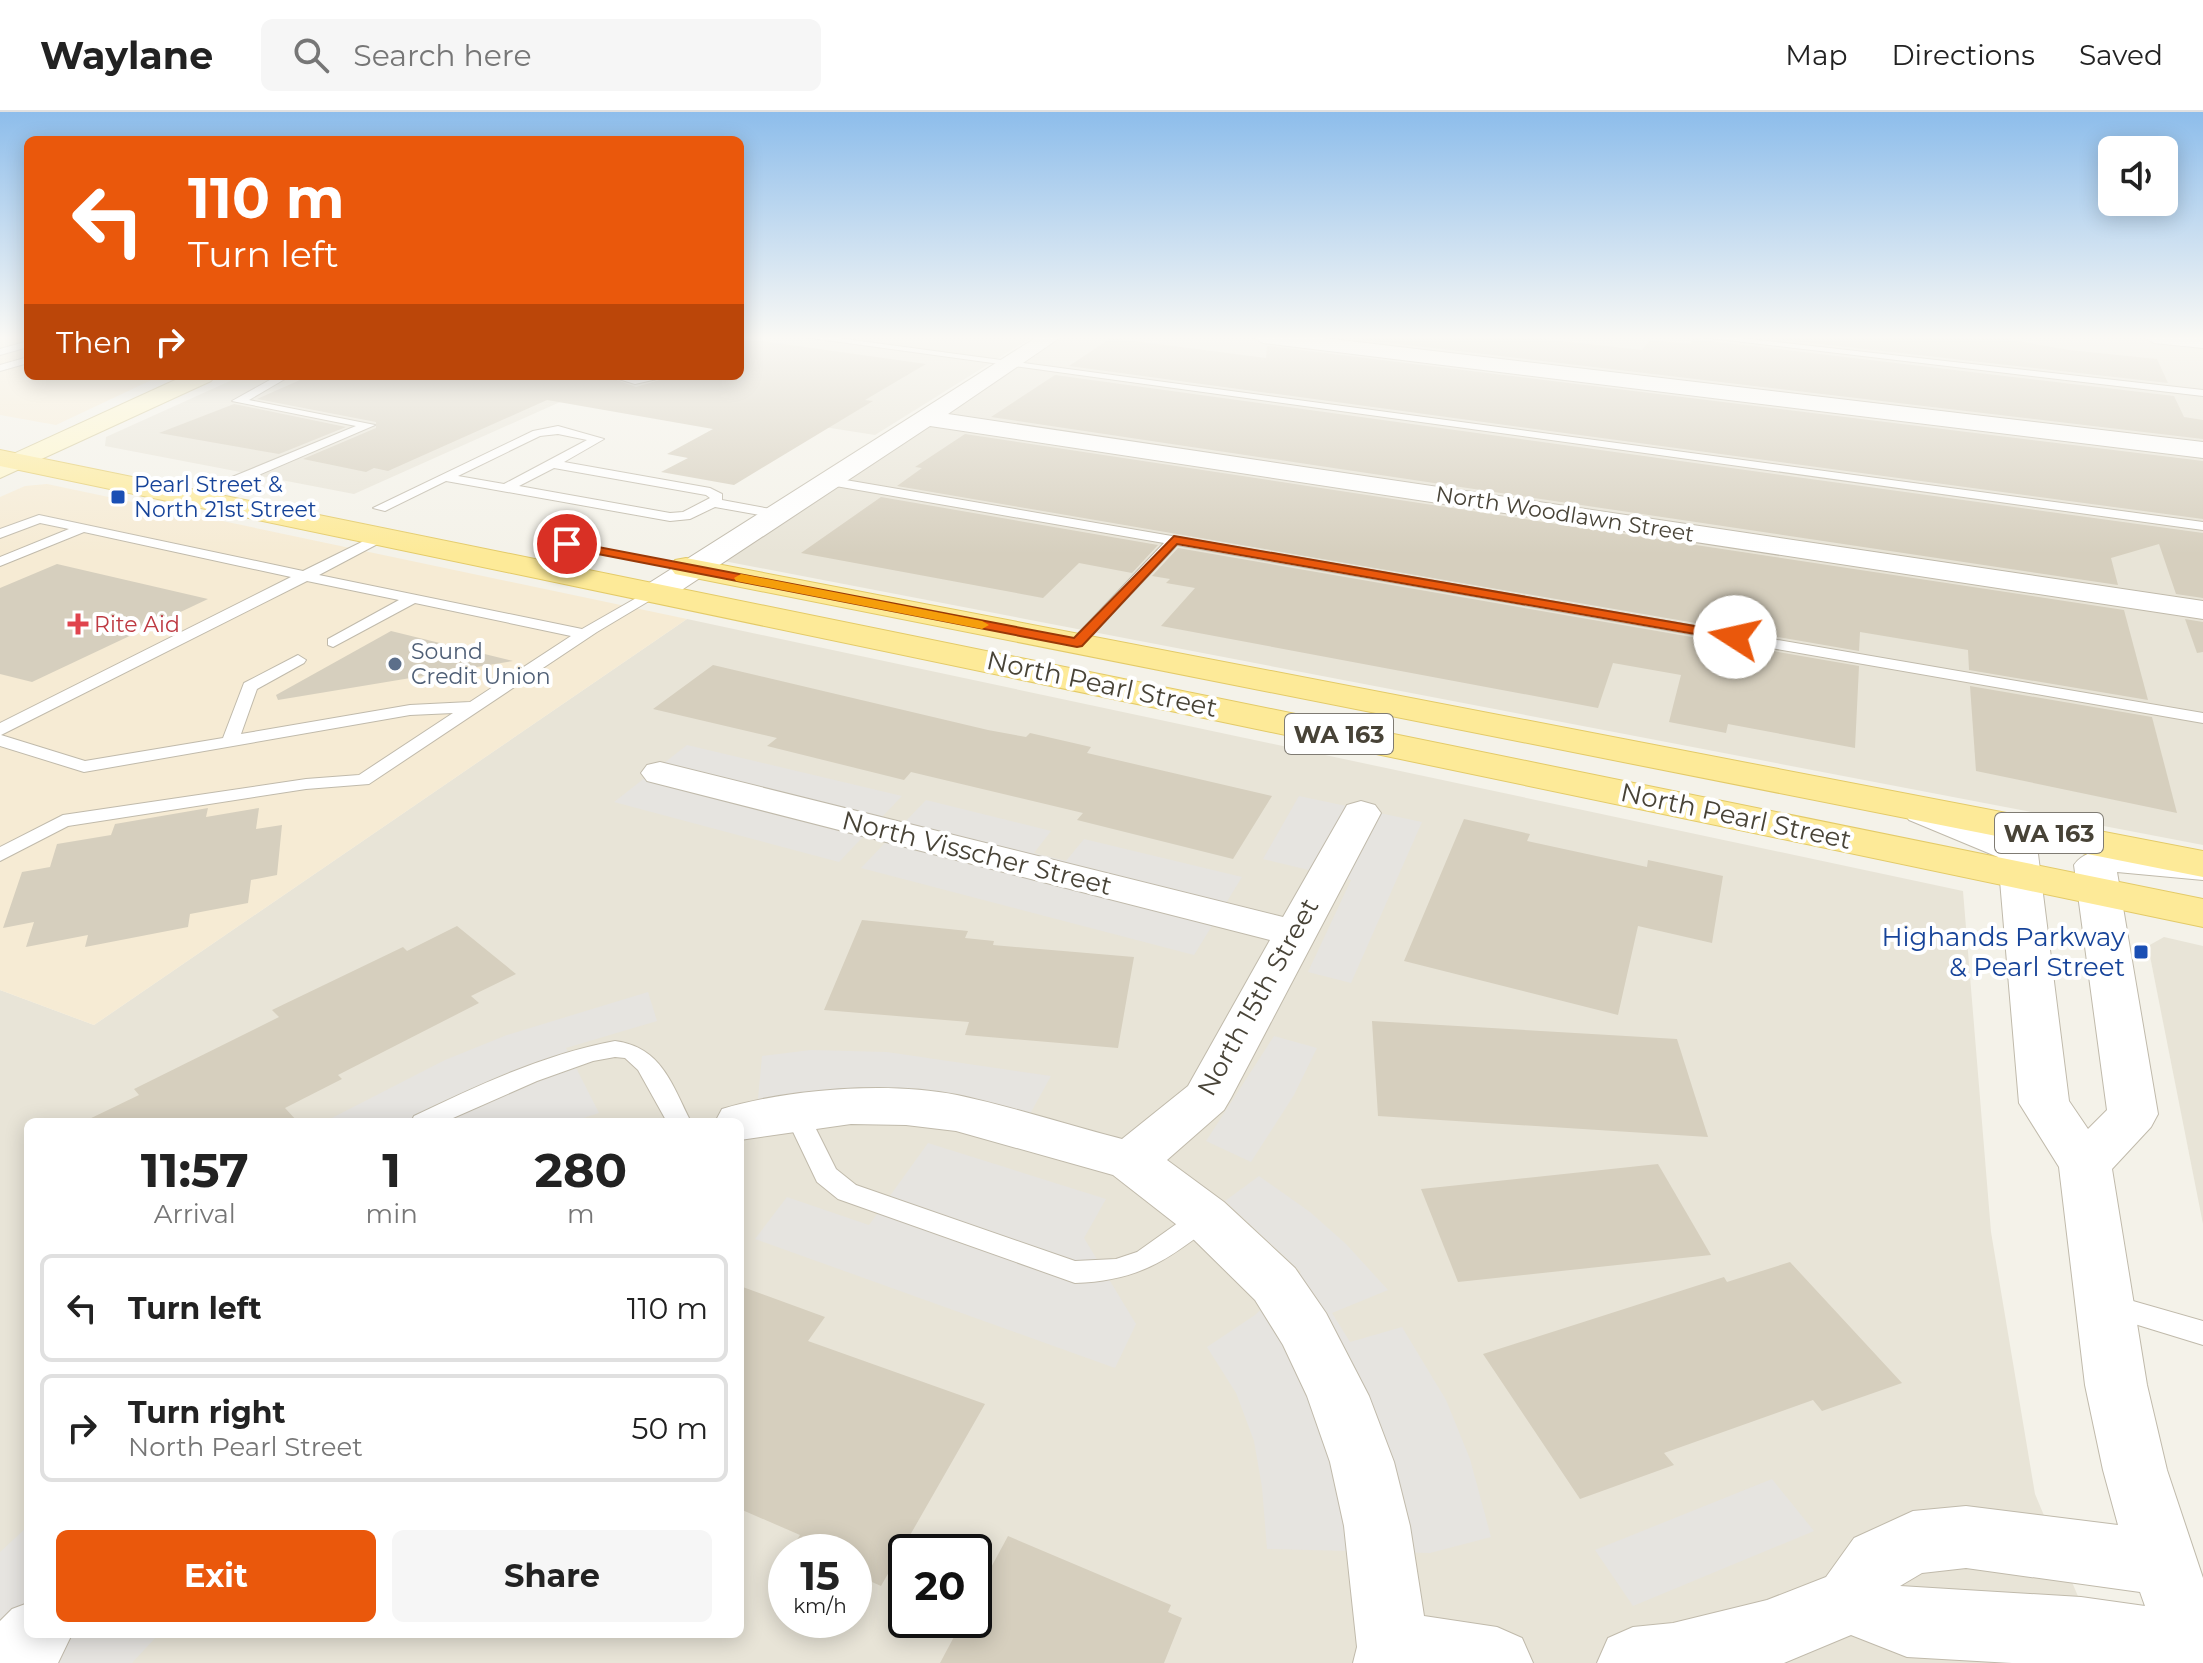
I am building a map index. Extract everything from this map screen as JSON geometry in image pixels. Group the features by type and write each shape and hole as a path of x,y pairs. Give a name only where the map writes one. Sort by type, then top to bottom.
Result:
{"main road":[{"path":"6,463 129,409"},
{"name":"North Pearl Street","path":"0,433 236,480 381,522 427,517"},
{"name":"North Pearl Street","path":"6,463 381,522 651,576 2203,913"},
{"name":"North Pearl Street","path":"693,569 1896,802 2203,866"}],"street":[{"path":"651,576 693,569 939,409"},
{"path":"1865,409 2203,450"},
{"name":"North Woodlawn Street","path":"926,418 2203,610"},
{"name":"North Visscher Street","path":"660,773 1295,933"},
{"path":"1896,802 2009,845 2018,854 2044,1103 2085,1165 2104,1304 2135,1470 2163,1563 2199,1656"},
{"name":"North 15th Street","path":"1131,1161 1206,1098 1361,813"},
{"path":"2085,1165 2133,1114 2095,865 2112,859 2203,866"},
{"path":"744,1122 851,1106 906,1107 956,1113 1131,1161 1205,1217 1275,1284 1305,1330 1338,1396 1362,1462 1377,1526 1391,1655 1497,1663"},
{"path":"1633,1663 1673,1659 1767,1635 1850,1601 1878,1561 1913,1542 1966,1537 2163,1563"},
{"path":"1850,1601 1907,1623 2081,1632 2199,1656"},
{"path":"8,1663 33,1638"}],"lane":[{"path":"236,480 369,425 284,409"},
{"path":"1349,409 2203,526"},
{"path":"0,730 305,576 444,477 537,433 558,430 598,439 506,488"},
{"path":"552,464 710,492 717,497 714,503"},
{"path":"444,477 670,517 685,516 714,503 776,514"},
{"path":"828,481 2203,718"},
{"path":"0,534 39,519 584,634"},
{"path":"0,562 83,528"},
{"path":"1077,643 1174,540"},
{"path":"0,855 63,821 306,784 363,780 584,634 651,576"},
{"path":"333,642 414,598"},
{"path":"231,739 250,686 298,660"},
{"path":"0,740 84,767 410,710 474,707"},
{"path":"432,1118 488,1092 592,1052 612,1048 630,1050 647,1065 677,1118"},
{"path":"797,1115 826,1175 847,1192 1075,1272 1111,1273 1149,1260 1205,1217"},
{"path":"2104,1304 2203,1333"}],"shaded area":[{"path":"0,409 89,409 56,425 0,415"},
{"path":"167,409 544,409 354,494 105,446 106,437"},
{"path":"711,409 916,409 875,435"},
{"path":"939,409 2203,409 2203,845 708,558"},
{"path":"47,484 687,619 94,1025 0,990 0,497 25,486"},
{"path":"687,619 1963,891 1991,1232 2035,1494 2106,1663 0,1663 0,990 94,1025"},
{"path":"687,745 902,796 839,862 614,802"},
{"path":"1299,796 1422,822 1351,983 1308,972 1351,880 1263,859"},
{"path":"926,800 1051,831 1034,853 1066,861 1084,839 1242,877 1194,955 861,868"},
{"path":"2164,937 2203,946 2203,1224 2148,946"},
{"path":"648,992 657,1021 566,1048 599,1113 583,1118 332,1118 445,1060 507,1035"},
{"path":"1274,1036 1317,1048 1294,1095 1251,1162 1206,1141"},
{"path":"811,1050 887,1052 1051,1076 1030,1114 808,1093 758,1099 762,1056"},
{"path":"928,1143 1106,1199 1084,1238 1136,1324 1115,1368 755,1239 787,1197 869,1225"},
{"path":"1259,1176 1310,1212 1346,1244 1388,1290 1332,1313 1350,1342 1402,1327 1446,1400 1470,1459 1491,1537 1430,1553 1267,1549 1262,1487 1254,1441 1236,1393 1207,1347 1255,1315 1301,1272 1225,1201"},
{"path":"1772,1479 1814,1531 1633,1606 1595,1550"},
{"path":"24,1530 24,1638 155,1638 132,1663 0,1663 0,1552"}],"building":[{"path":"220,409 260,409 346,427 279,454 159,433"},
{"path":"311,409 526,409 388,471 374,468 366,472 303,459 376,428 376,422"},
{"path":"601,409 859,409 734,485 661,472 688,458 667,454 713,429"},
{"path":"1003,409 1305,409 2203,533 2203,598 2176,594 2159,544 2111,558 2118,585 991,417"},
{"path":"1391,409 1783,409 2203,461 2203,519"},
{"path":"1952,409 2180,409 2184,417 2203,420 2203,439"},
{"path":"965,434 2124,610 2148,700 1969,670 1968,650 1860,632 1859,651 897,486 922,468 915,467"},
{"path":"881,497 1158,545 1132,573 1079,563 1043,598 801,553"},
{"path":"1178,548 1859,666 1855,748 1728,724 1726,733 1669,722 1681,675 1613,663 1598,708 1161,626 1195,588 1166,583 1170,579 1152,576"},
{"name":"Rite Aid","path":"57,564 208,599 32,682 0,674 0,588"},
{"path":"2185,619 2203,622 2203,652 2197,653"},
{"name":"Sound Credit Union","path":"391,631 513,661 278,700 276,695"},
{"path":"713,665 988,730 1026,737 1030,733 1091,747 1087,753 1272,796 1233,859 1077,820 1083,813 911,772 904,780 767,746 777,738 653,709"},
{"path":"1970,686 2152,717 2177,813 1976,771"},
{"path":"208,808 206,817 259,808 256,829 282,825 277,875 251,880 248,903 190,914 188,927 85,947 88,935 26,947 34,922 3,928 22,872 50,867 57,844 111,835 115,824"},
{"path":"1464,819 1530,834 1527,841 1647,867 1648,860 1723,876 1712,943 1638,926 1618,1015 1404,961"},
{"path":"862,920 968,931 965,938 994,941 993,945 1134,957 1118,1048 965,1035 969,1022 824,1010"},
{"path":"457,926 516,974 471,996 479,1003 338,1075 342,1079 285,1108 294,1118 91,1118 139,1095 134,1089 279,1017 272,1010 403,947 407,951"},
{"path":"1372,1021 1677,1039 1708,1137 1378,1116"},
{"path":"1658,1164 1711,1255 1458,1282 1421,1189"},
{"path":"1790,1262 1902,1383 1822,1411 1813,1400 1664,1453 1674,1465 1580,1499 1483,1354 1724,1277 1727,1282"},
{"path":"744,1287 825,1317 808,1341 985,1404 911,1534 888,1534 888,1574 881,1586 872,1582 872,1534 798,1534 744,1511"},
{"path":"1008,1536 1171,1605 1168,1612 1182,1618 1164,1663 940,1663 953,1638 992,1638 992,1566"}],"slow traffic":[{"path":"741,578 982,625"}],"place":[{"name":"Pearl Street & North 21st Street","path":"118,497"},
{"name":"Rite Aid","path":"78,624"},
{"name":"Sound Credit Union","path":"395,664"},
{"name":"Highands Parkway & Pearl Street","path":"2141,952"}],"route":[{"path":"567,544 1077,643 1174,540 1735,637"}]}
